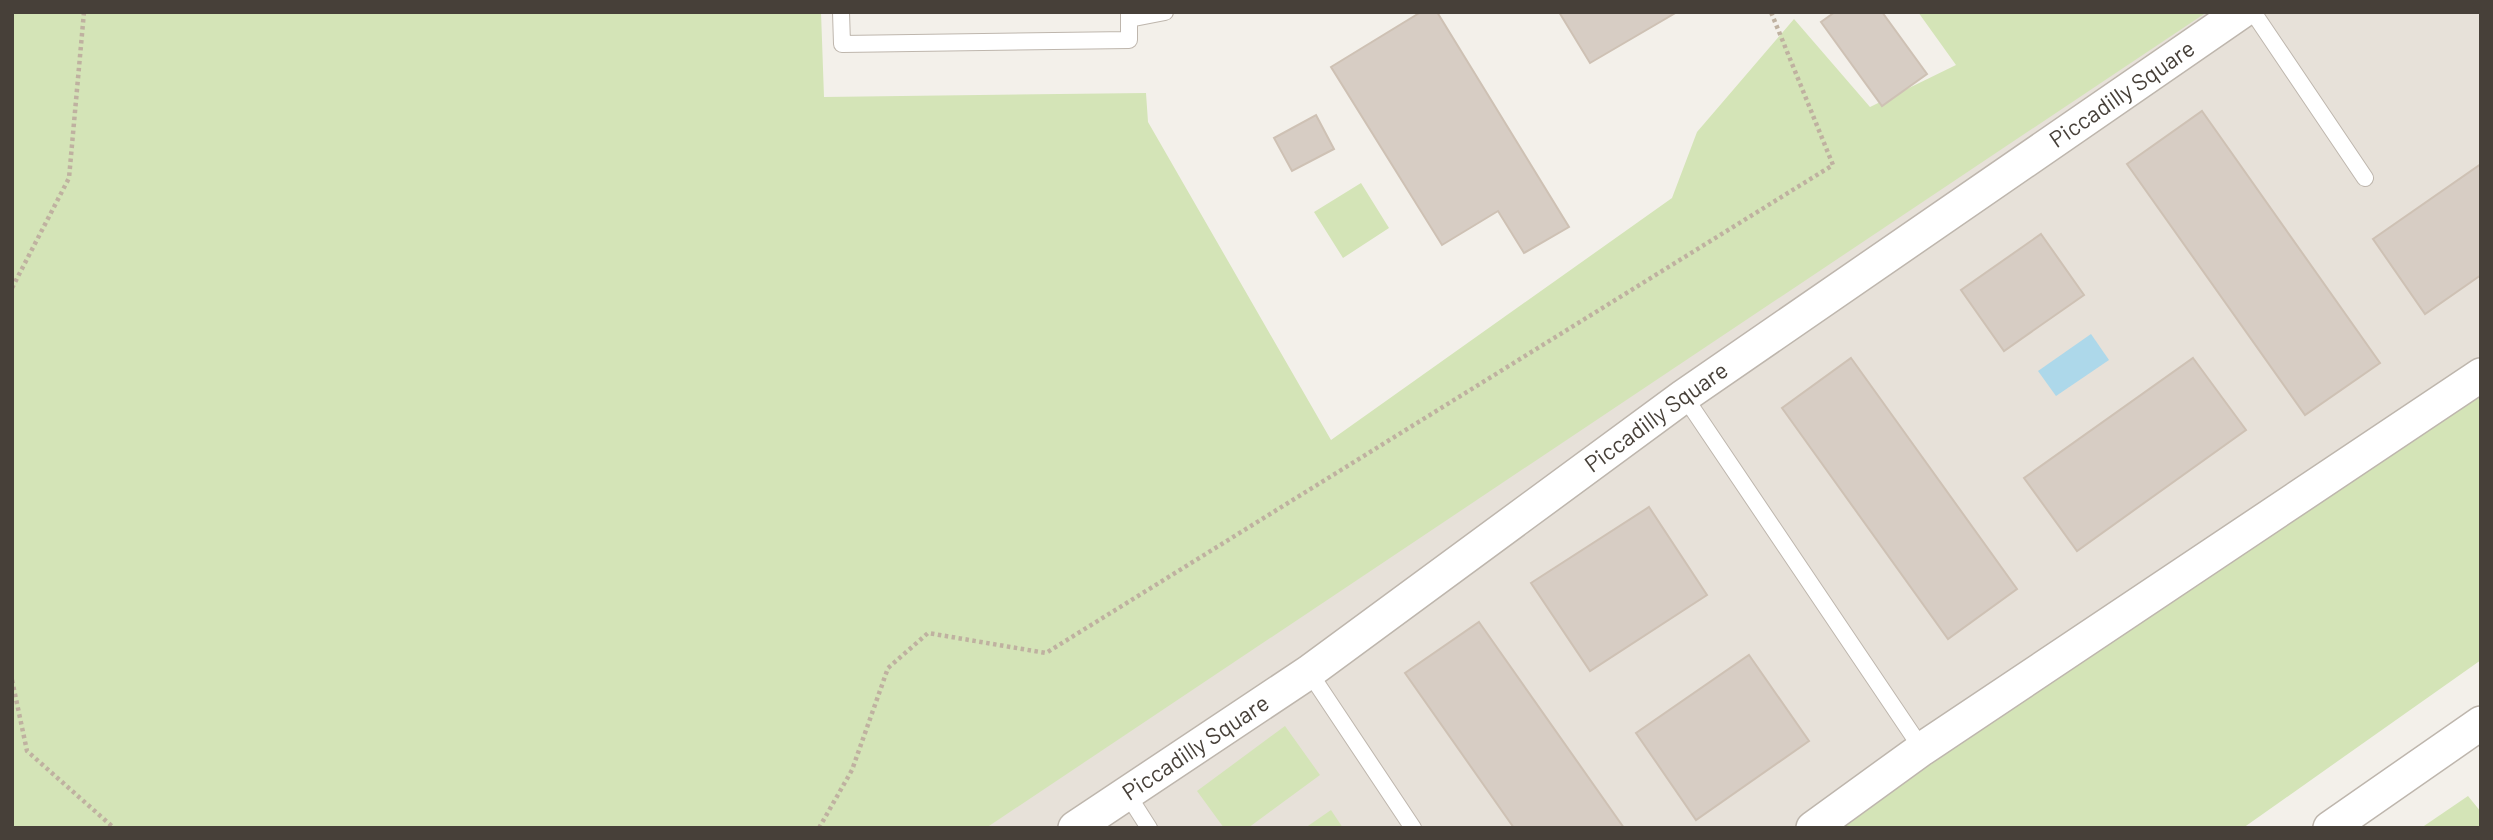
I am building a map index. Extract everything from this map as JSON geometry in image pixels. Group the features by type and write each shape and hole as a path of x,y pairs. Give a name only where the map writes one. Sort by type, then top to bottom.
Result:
{"street":[{"name":"Piccadilly Square","path":"1075,828 1309,672 1684,396 2241,12"},
{"path":"1813,828 1922,750 2481,375"},
{"path":"2330,828 2481,723"}],"lane":[{"path":"841,12 842,44 1129,40 1129,16 1165,12"},
{"path":"2253,12 2365,178"},
{"path":"1684,396 1922,750"},
{"path":"1309,672 1413,828"},
{"path":"1126,792 1149,828"}],"path":[{"path":"12,289 69,178 84,12"},
{"path":"819,828 852,770 887,668 928,633 1046,653 1833,165 1771,12"},
{"path":"12,680 27,751 114,828"}],"shaded area":[{"path":"2185,12 2481,12 2481,415 1866,828 924,828"}],"green space":[{"path":"12,12 821,12 824,97 1146,93 1148,122 1331,440 1672,198 1697,132 1794,19 1870,107 1956,65 1918,12 2207,12 986,828 12,828"},
{"path":"1361,183 1389,228 1343,258 1314,212"},
{"path":"2481,388 2481,660 2243,828 1823,828"},
{"path":"1285,726 1320,775 1248,828 1224,828 1197,791"},
{"path":"2468,796 2481,812 2481,828 2421,828"},
{"path":"1331,810 1343,828 1305,828"}],"water":[{"path":"2091,334 2109,360 2056,396 2038,371"}],"building":[{"path":"1421,12 1437,12 1569,227 1524,253 1498,211 1442,245 1331,67"},
{"path":"1559,12 1677,12 1590,63"},
{"path":"1835,12 1882,12 1927,74 1882,106 1821,22"},
{"path":"2202,111 2380,363 2305,415 2127,164"},
{"path":"1316,115 1334,149 1292,171 1274,138"},
{"path":"2481,164 2481,275 2425,314 2373,239"},
{"path":"2041,234 2084,295 2004,351 1961,290"},
{"path":"1851,358 2017,589 1948,639 1782,408"},
{"path":"2193,358 2246,430 2077,551 2024,478"},
{"path":"1649,507 1707,595 1590,671 1531,583"},
{"path":"1479,622 1624,828 1514,828 1405,673"},
{"path":"1749,655 1809,741 1696,820 1636,733"}]}
